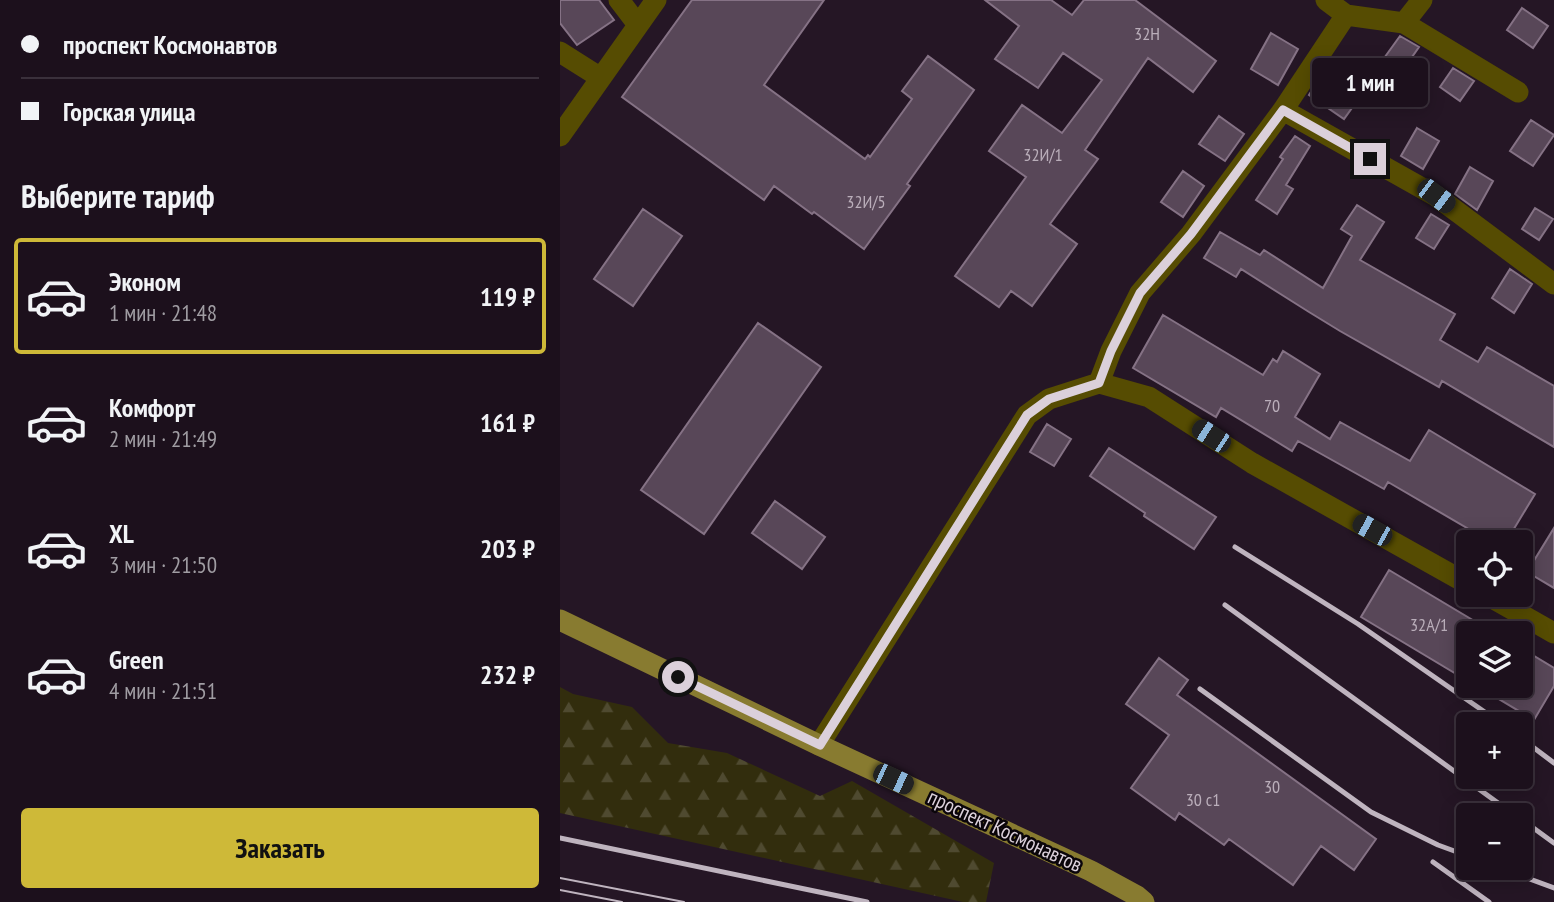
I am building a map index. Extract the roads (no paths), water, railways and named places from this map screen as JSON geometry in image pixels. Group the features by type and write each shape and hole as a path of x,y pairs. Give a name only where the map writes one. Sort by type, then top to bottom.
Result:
{"main road":[{"name":"проспект Космонавтов","path":"560,620 1091,871 1137,895 1144,902"}],"street":[{"path":"618,0 638,25"},
{"path":"560,136 656,0"},
{"path":"1326,0 1346,15 1405,23 1518,92"},
{"path":"1405,23 1422,0"},
{"path":"1099,383 1111,351 1140,293 1191,234 1283,110 1346,15"},
{"path":"562,57 601,78"},
{"path":"1283,110 1436,196 1550,274"},
{"path":"820,745 1027,415 1049,399 1099,383 1149,397 1252,463 1456,577"},
{"path":"1508,607 1554,633"}],"tram line":[{"path":"560,878 684,902"},
{"path":"560,890 622,902"}],"railway":[{"path":"1235,547 1358,624 1485,712"},
{"path":"1225,605 1498,803"},
{"path":"1200,689 1371,812 1456,852"},
{"path":"1533,747 1554,763"},
{"path":"1533,828 1554,843"},
{"path":"560,838 867,902"},
{"path":"1433,862 1489,902"},
{"path":"1532,880 1554,888"}]}
